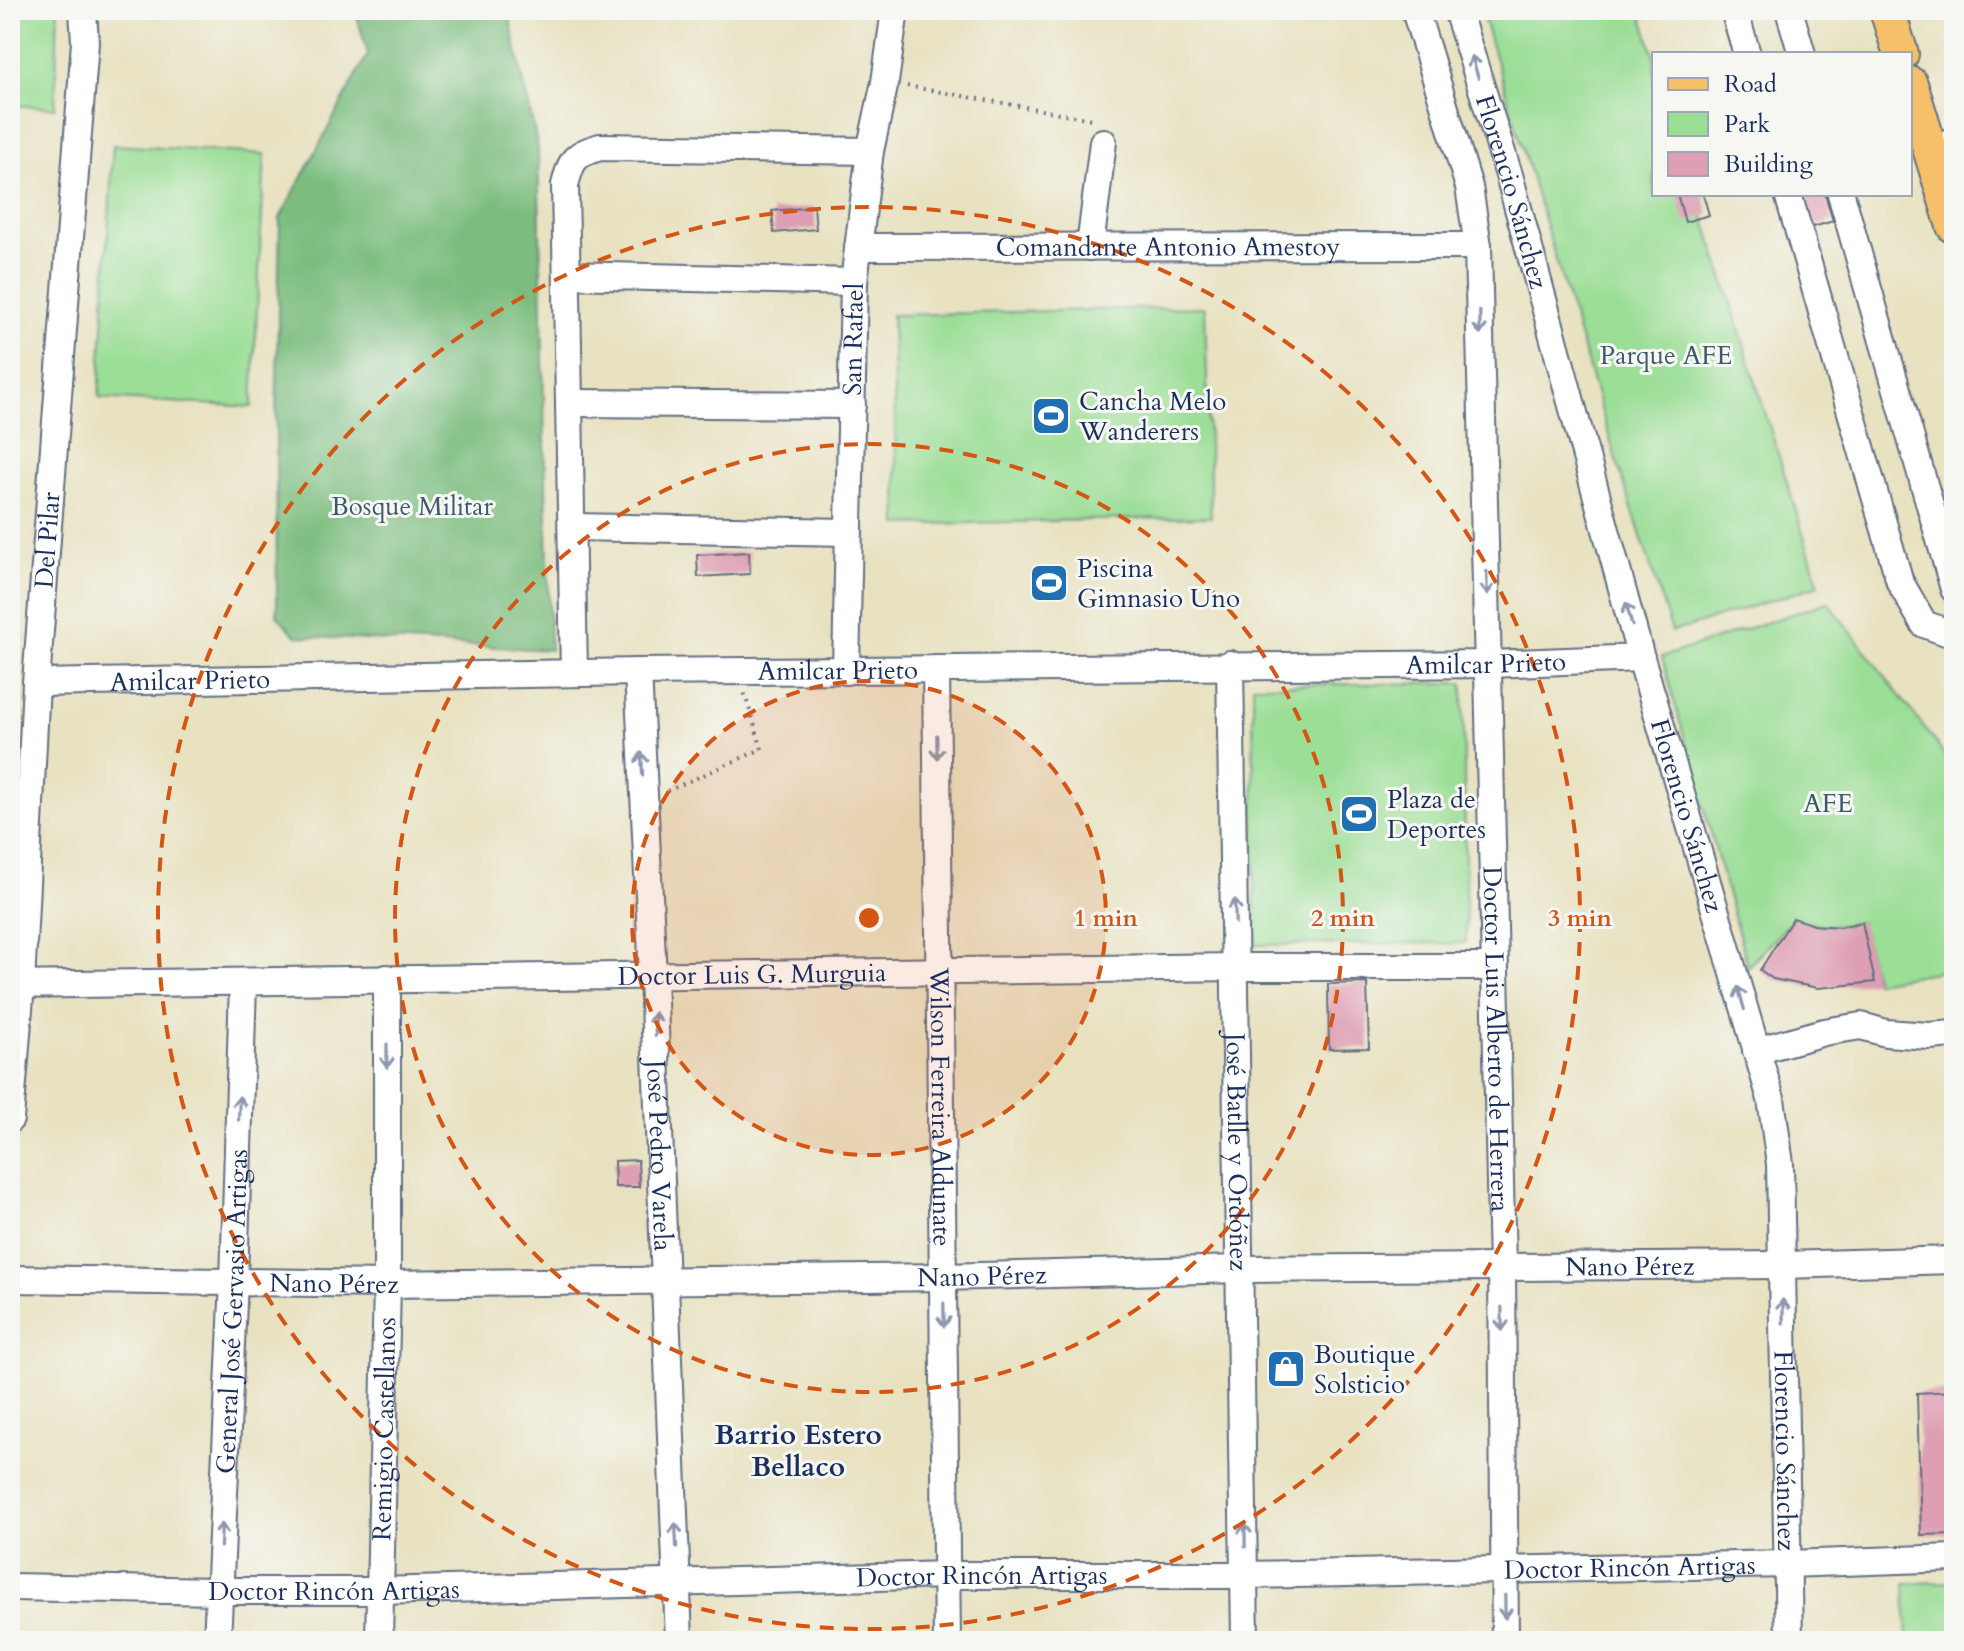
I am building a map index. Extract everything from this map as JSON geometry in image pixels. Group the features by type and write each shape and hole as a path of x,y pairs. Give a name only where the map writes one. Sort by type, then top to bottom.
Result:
{"main road":[{"path":"1887,10 1900,52"},
{"path":"1912,88 1943,147 1954,226"}],"street":[{"name":"Del Pilar","path":"10,1119 22,743 36,683 85,42 83,10"},
{"name":"San Rafael","path":"846,671 854,282 870,151 885,82 895,10"},
{"name":"Florencio Sánchez","path":"1415,10 1469,187 1478,246"},
{"name":"Florencio Sánchez","path":"1457,10 1509,175 1641,658 1771,1099 1780,1164 1789,1641"},
{"path":"1734,10 1746,52"},
{"path":"1789,10 1801,52"},
{"path":"1090,247 1103,142"},
{"path":"574,673 565,185 570,164 579,153 600,147 870,151"},
{"path":"1469,187 1509,175"},
{"path":"1789,196 1900,582 1924,624 1954,635"},
{"path":"1842,196 1954,589"},
{"name":"Comandante Antonio Amestoy","path":"858,247 1478,246"},
{"name":"Doctor Luis Alberto de Herrera","path":"1478,246 1502,1267 1505,1641"},
{"path":"567,275 854,282"},
{"path":"569,403 852,405"},
{"path":"572,527 849,532"},
{"name":"Amilcar Prieto","path":"36,683 1230,664 1489,664 1641,658"},
{"name":"José Batlle y Ordóñez","path":"1230,664 1245,1641"},
{"name":"Wilson Ferreira Aldunate","path":"936,669 947,1641"},
{"name":"José Pedro Varela","path":"638,672 679,1641"},
{"name":"Doctor Luis G. Murguia","path":"15,985 1236,967 1494,967"},
{"name":"Remigio Castellanos","path":"379,1641 387,1284 387,978"},
{"name":"General José Gervasio Artigas","path":"217,1641 234,1281 243,983"},
{"path":"1756,1051 1824,1032 1861,1026 1886,1033 1954,1034"},
{"name":"Nano Pérez","path":"10,1279 387,1284 1954,1260"},
{"name":"Doctor Rincón Artigas","path":"10,1587 378,1591 947,1575 1246,1575 1954,1558"}],"path":[{"path":"885,82 1092,119 1103,142"},
{"path":"645,801 762,749 738,671"}],"green space":[{"path":"10,10 58,10 55,108 10,105"},
{"name":"Bosque Militar","path":"355,10 508,10 538,148 550,650 296,636 277,615 276,423 280,218 368,54"},
{"name":"Parque AFE","path":"1481,10 1640,10 1653,52 1652,196 1698,196 1819,585 1672,632 1616,459"},
{"path":"113,145 265,154 252,407 99,398"},
{"name":"Cancha Melo Wanderers","path":"1205,307 1211,517 898,525 892,315"},
{"name":"AFE","path":"1828,602 1954,767 1954,969 1875,982 1861,922 1827,925 1793,919 1748,967 1662,657"},
{"name":"Plaza de Deportes","path":"1463,683 1466,943 1255,945 1253,685"},
{"path":"1954,1582 1954,1641 1907,1641 1905,1583"}],"building":[{"path":"1678,196 1704,196 1709,215 1685,222"},
{"path":"1801,196 1826,196 1833,221 1810,228"},
{"path":"814,207 816,229 774,233 772,211"},
{"path":"749,552 750,574 698,577 697,555"},
{"path":"1793,918 1814,925 1840,927 1862,922 1875,982 1818,988 1773,979 1760,970"},
{"path":"1367,983 1369,1048 1329,1049 1328,984"},
{"path":"638,1160 639,1187 615,1187 614,1161"},
{"path":"1954,1391 1954,1534 1921,1535 1917,1393"}],"place":[{"name":"Cancha Melo Wanderers","path":"1051,416"},
{"name":"Piscina Gimnasio Uno","path":"1049,583"},
{"name":"Plaza de Deportes","path":"1359,814"},
{"name":"Boutique Solsticio","path":"1286,1369"}],"district":[{"name":"Barrio Estero Bellaco","path":"798,1450"}]}
